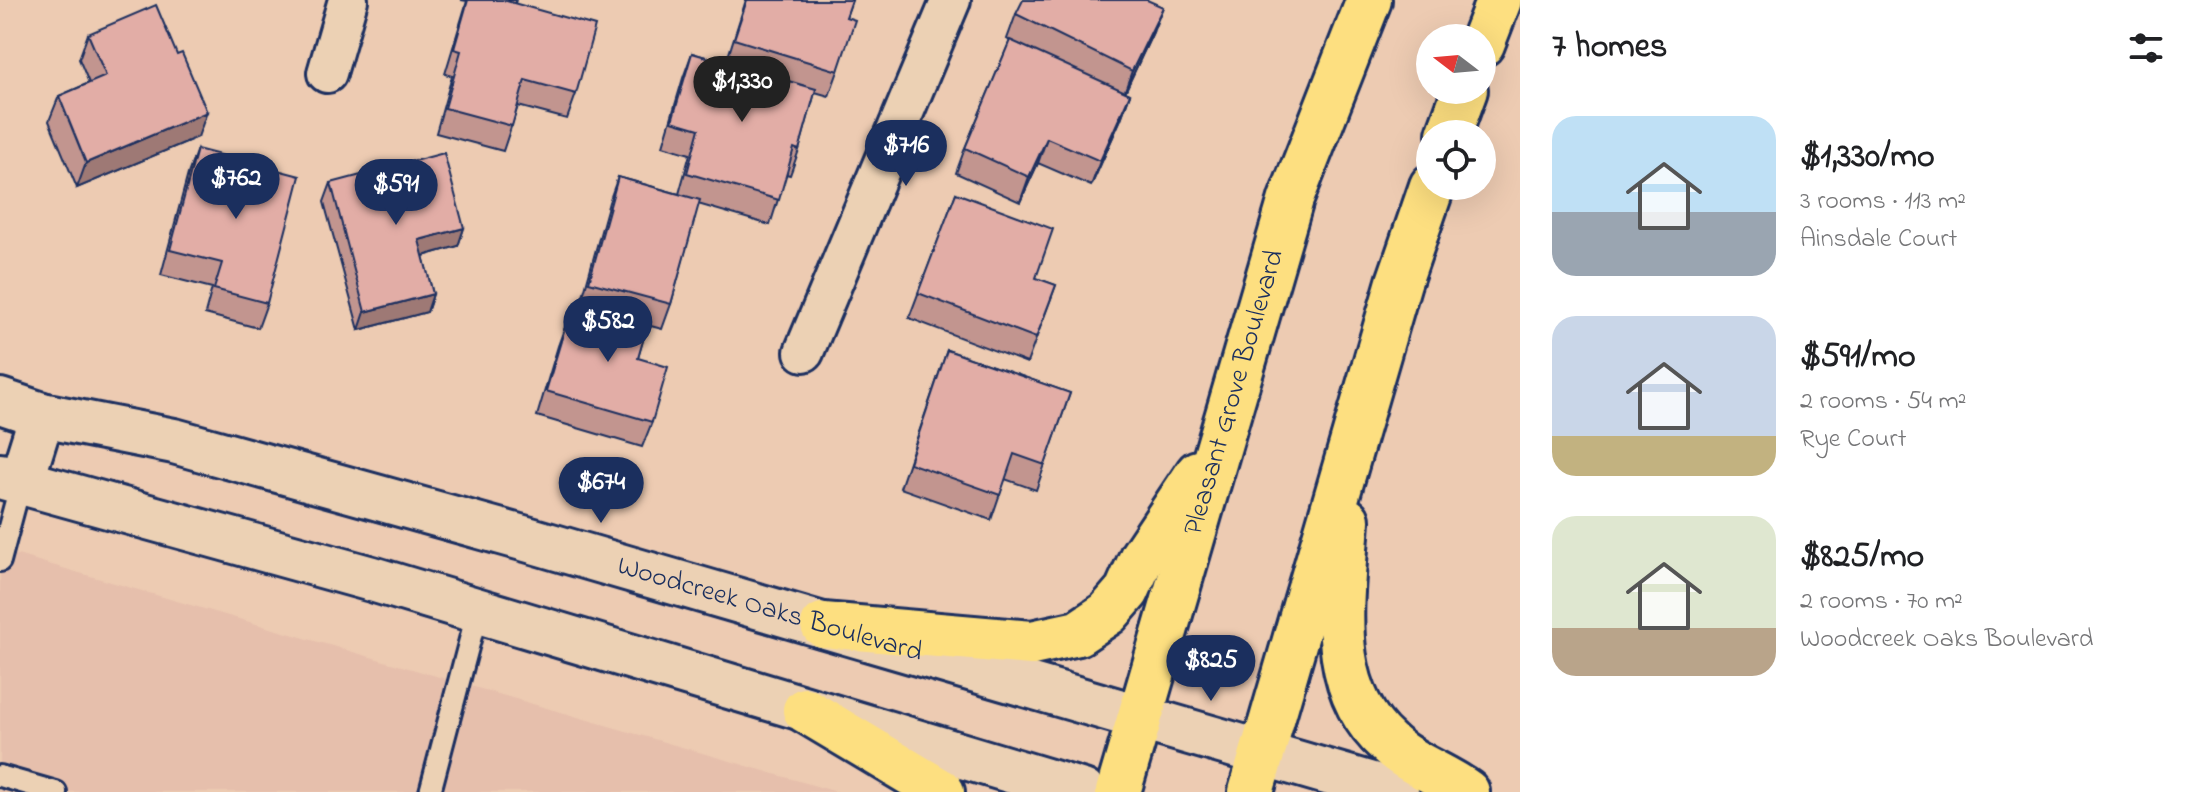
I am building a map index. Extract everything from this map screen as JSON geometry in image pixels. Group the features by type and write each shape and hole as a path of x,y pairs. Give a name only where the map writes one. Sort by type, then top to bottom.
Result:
{"main road":[{"name":"Pleasant Grove Boulevard","path":"1118,792 1291,199 1369,0"},
{"path":"1490,24 1499,0"},
{"path":"1257,772 1351,446 1428,200"},
{"name":"Woodcreek Oaks Boulevard","path":"0,401 42,415 174,441 1140,717 1257,772 1396,792"},
{"path":"42,415 11,479 372,579 477,613 1083,792"},
{"path":"823,625 1032,643 1078,633 1108,613 1127,591 1142,557 1222,438"},
{"path":"1351,446 1342,632 1349,686 1371,726 1388,744 1467,792"},
{"path":"805,710 942,792"}],"street":[{"path":"327,73 348,0"},
{"path":"804,352 951,0"}],"lane":[{"path":"0,561 11,479"},
{"path":"430,792 477,613"},
{"path":"0,776 56,792"}],"shaded area":[{"path":"0,550 837,792 0,792"}],"building":[{"path":"468,0 503,0 595,26 576,94 525,80 512,126 445,108 461,51 454,49"},
{"path":"747,0 852,0 846,17 855,20 838,71 734,39"},
{"path":"1023,0 1147,0 1163,7 1132,71 1016,14"},
{"path":"156,5 177,55 182,53 207,112 86,163 59,96 106,76 88,34"},
{"path":"1010,40 1130,94 1100,161 1047,138 1029,177 965,148"},
{"path":"692,53 816,89 799,150 794,148 779,200 687,173 699,129 672,121"},
{"path":"197,149 300,176 267,303 214,289 222,263 170,250"},
{"path":"444,153 464,228 419,240 433,294 365,312 331,183"},
{"path":"618,177 700,200 671,304 589,282"},
{"path":"956,193 1053,229 1036,278 1056,285 1036,338 918,293"},
{"path":"588,302 649,320 638,358 668,367 652,422 546,391 567,321 582,325"},
{"path":"947,350 1070,393 1045,465 1014,454 1000,495 909,463"}]}
